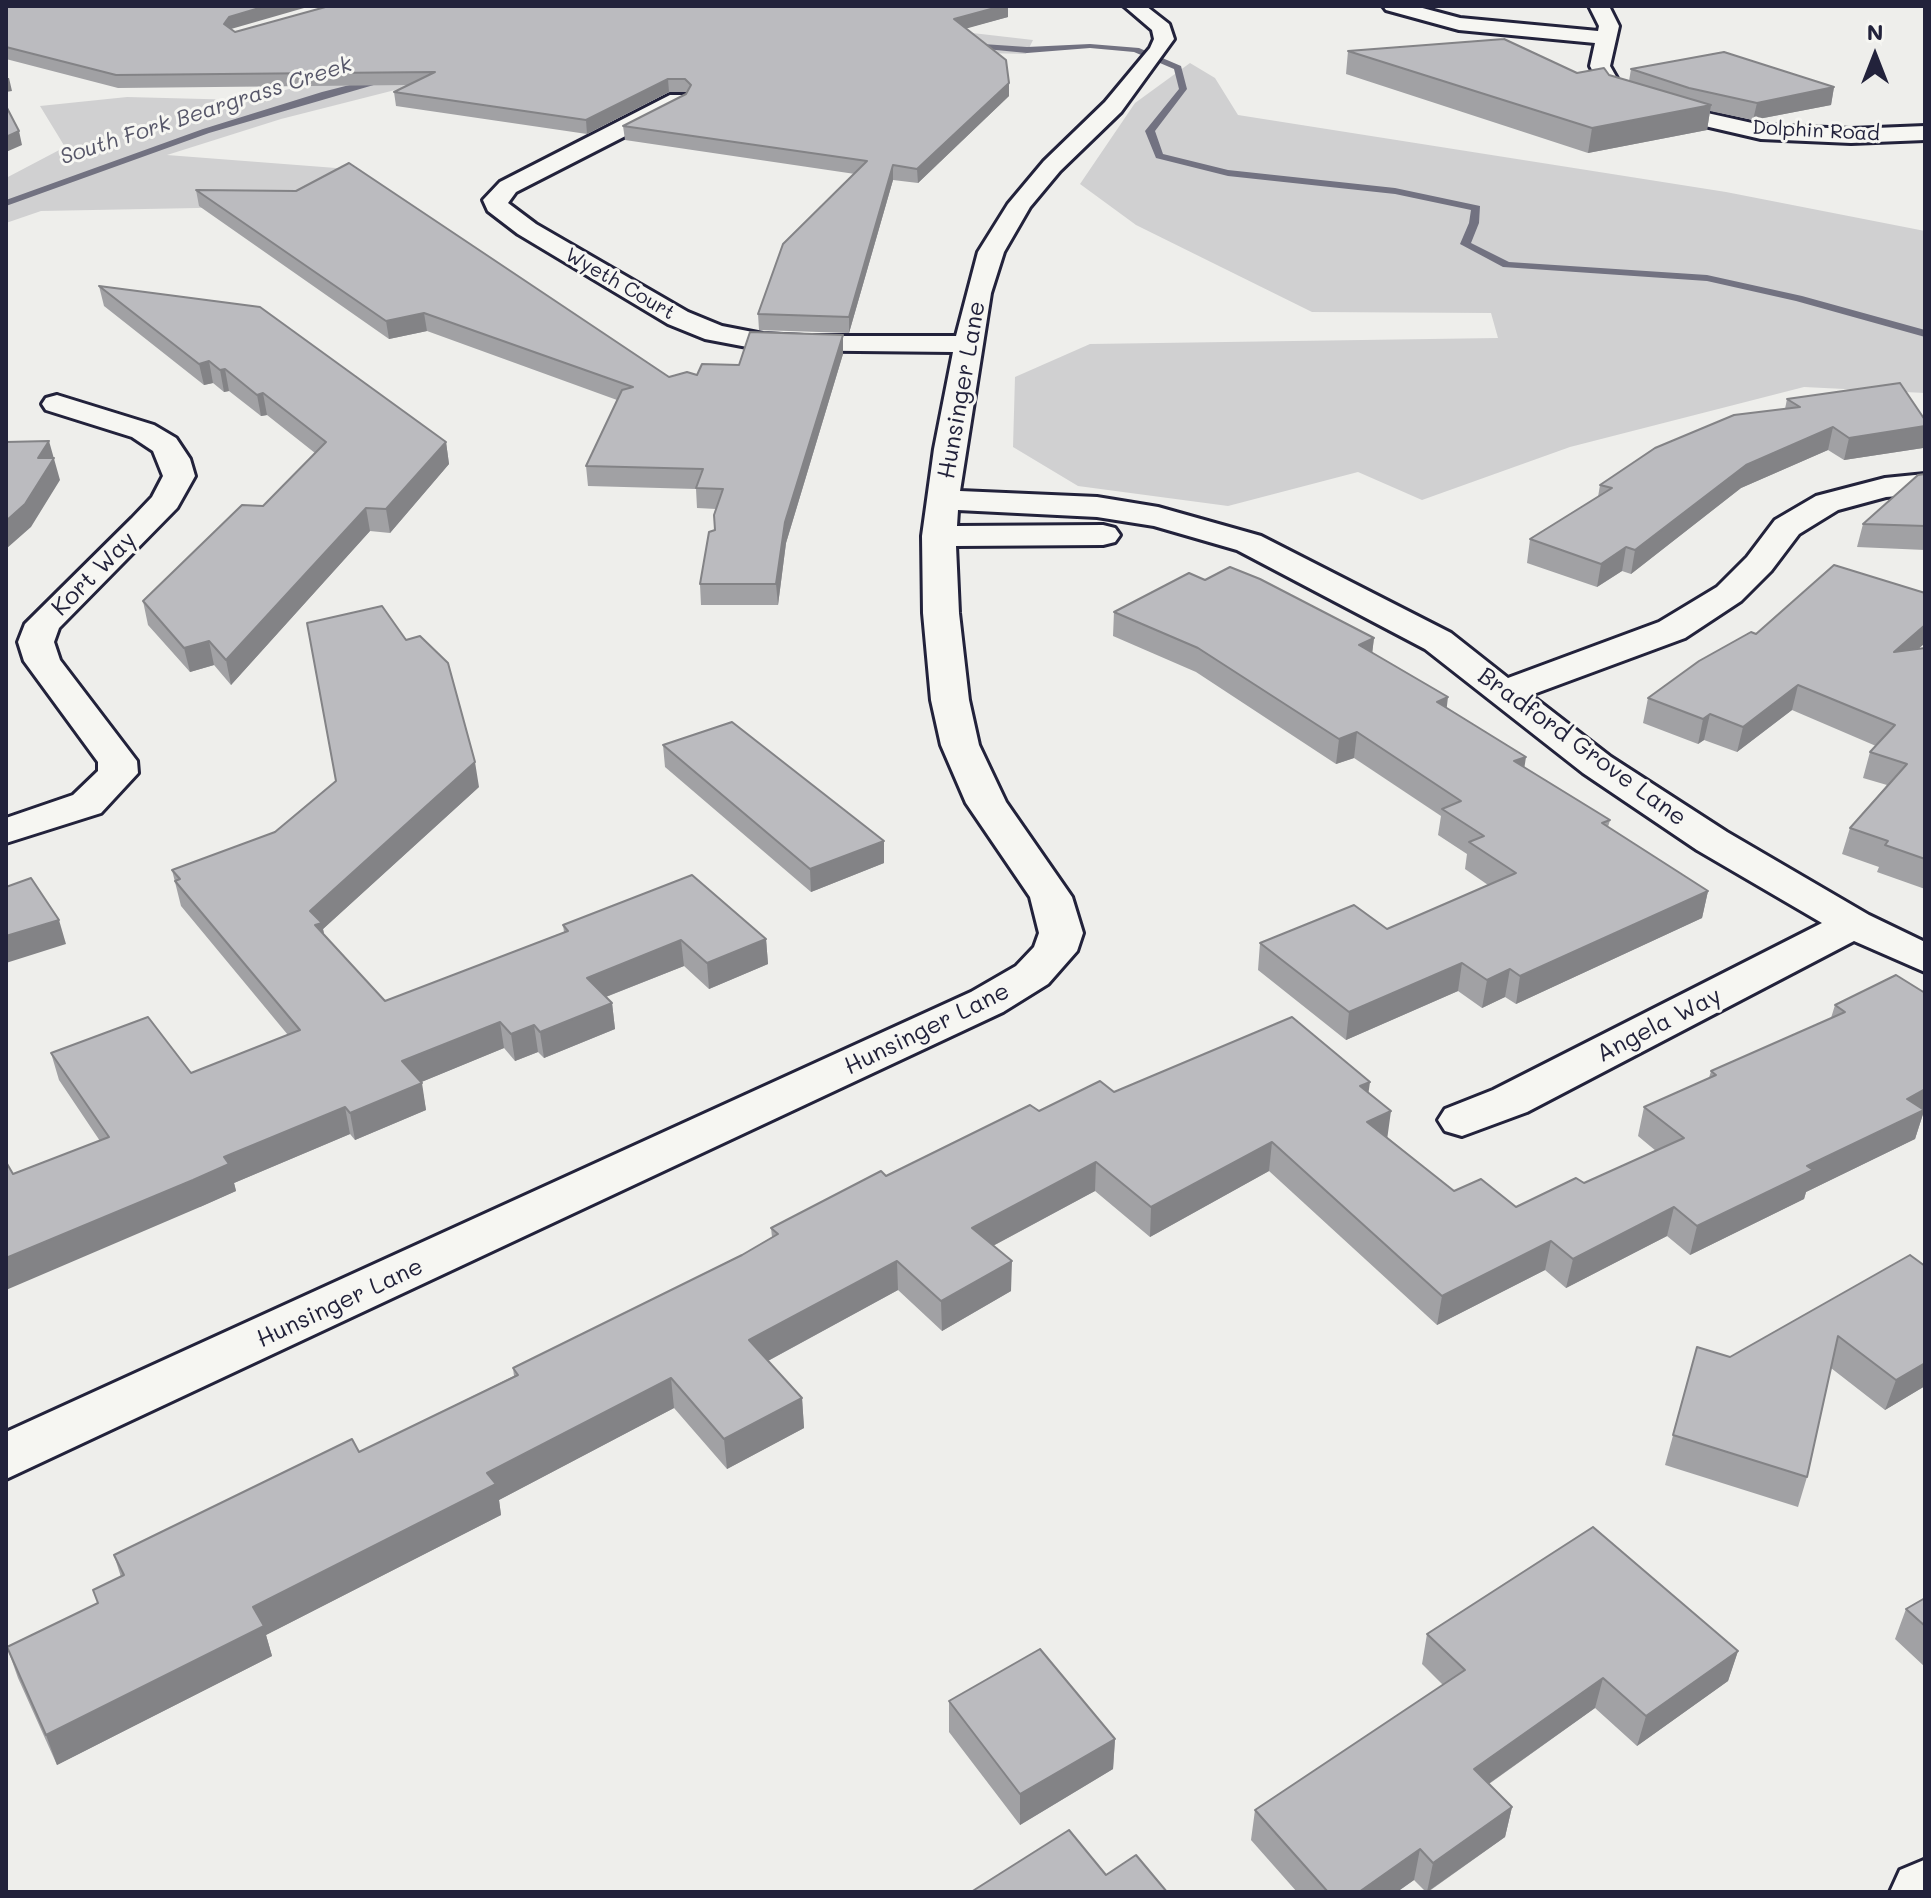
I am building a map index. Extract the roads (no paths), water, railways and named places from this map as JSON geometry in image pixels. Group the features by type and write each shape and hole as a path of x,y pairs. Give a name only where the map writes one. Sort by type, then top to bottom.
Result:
{"street":[{"name":"Hunsinger Lane","path":"6,1457 987,1002 1032,975 1055,951 1061,933 1051,897 986,803 960,745 950,700 941,613 941,518 978,293 991,252 1020,204 1052,166 1113,107 1154,57 1164,39 1162,28 1134,6"},
{"path":"1393,6 1459,24 1606,38"},
{"name":"Dolphin Road","path":"1599,6 1609,26 1600,66 1614,91 1679,113 1761,132 1851,136 1925,133"},
{"name":"Wyeth Court","path":"678,100 508,187 495,200 497,206 527,229 678,318 715,333 763,342 804,344 969,344"},
{"name":"Kort Way","path":"6,831 72,812 100,795 118,773 117,761 42,661 36,642 43,624 166,501 179,476 174,459 165,445 143,431 57,404"},
{"path":"1504,692 1672,630 1729,594 1759,564 1787,527 1827,503 1885,488 1925,484"},
{"name":"Bradford Grove Lane","path":"941,518 1164,541 1280,562 1404,620 1438,641 1610,773 1712,841 1854,924 1925,959"},
{"name":"Angela Way","path":"1462,1120 1510,1101 1854,924"}],"waterway":[{"name":"South Fork Beargrass Creek","path":"968,45 1027,50 1090,46 1136,50 1178,68 1183,89 1150,131 1159,156 1228,173 1395,191 1476,208 1474,223 1465,244 1507,265 1707,278 1798,298 1925,334"},
{"name":"South Fork Beargrass Creek","path":"6,203 206,131 381,80"}]}
